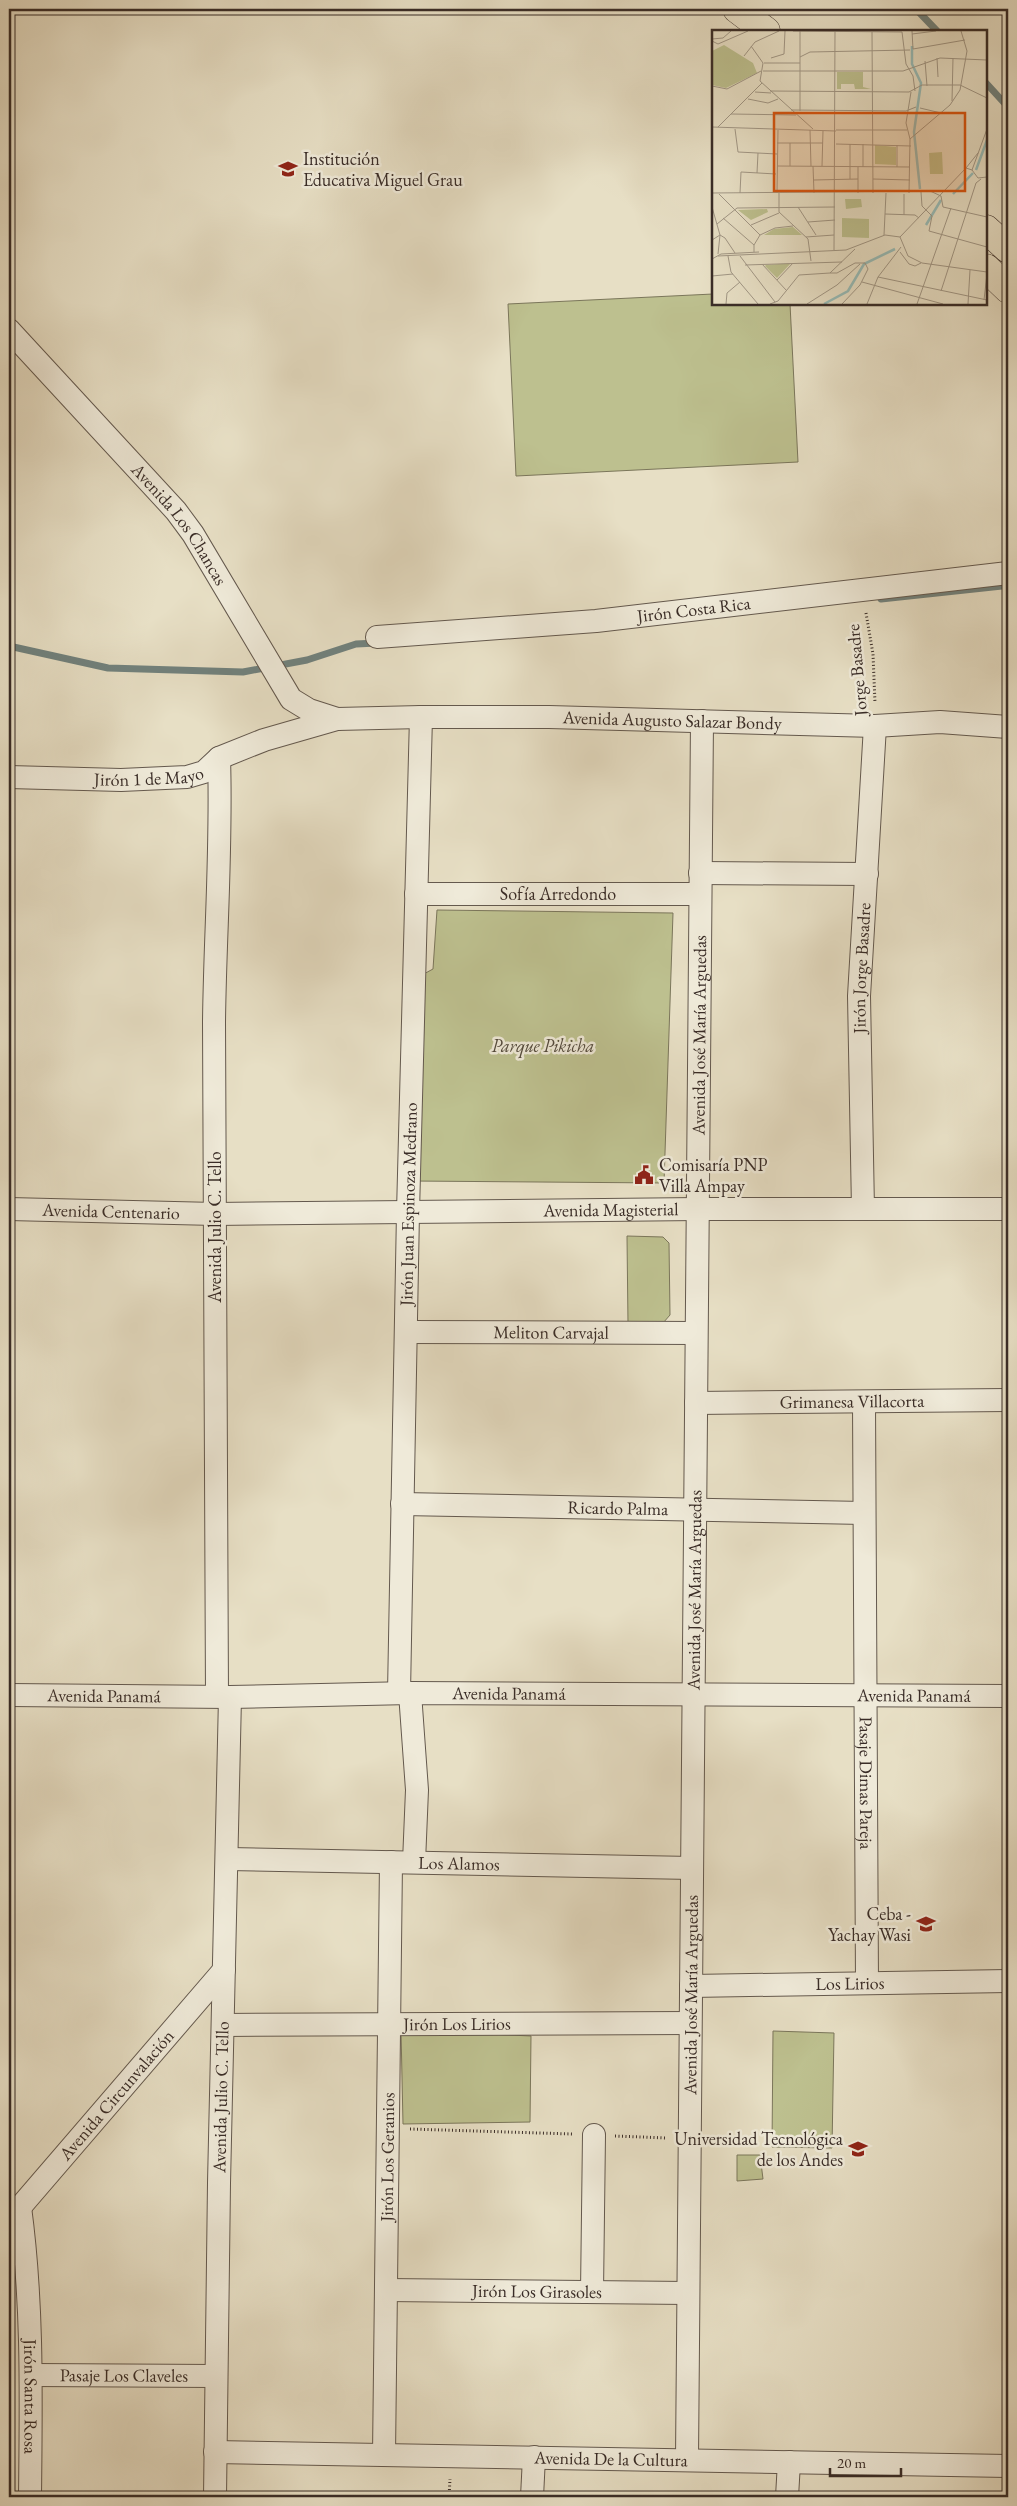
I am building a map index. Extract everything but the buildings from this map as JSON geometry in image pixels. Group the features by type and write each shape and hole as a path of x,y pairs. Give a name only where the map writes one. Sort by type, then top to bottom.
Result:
{"highway":[{"path":"724,9 733,30"},
{"path":"737,9 765,30"},
{"path":"987,230 1008,249"},
{"path":"987,269 1008,289"}],"street":[{"name":"Avenida Los Chancas","path":"9,330 176,511 193,534 291,699 303,706 337,719"},
{"name":"Jirón Costa Rica","path":"377,636 596,621 1008,573"},
{"name":"Avenida Augusto Salazar Bondy","path":"337,719 421,717 702,721 875,726 940,722 1008,727"},
{"name":"Jirón Juan Espinoza Medrano","path":"404,1693 402,1504 421,717"},
{"name":"Jirón 1 de Mayo","path":"9,777 121,780 187,777 204,772 219,758 264,740 337,719"},
{"name":"Avenida José María Arguedas","path":"686,2459 702,721"},
{"name":"Jirón Jorge Basadre","path":"862,1209 859,996 875,726"},
{"name":"Avenida Julio C. Tello","path":"215,2497 224,1970 228,1859 214,1400 214,1020 221,807 219,758"},
{"name":"Sofía Arredondo","path":"416,894 700,883 866,874"},
{"name":"Avenida Centenario","path":"9,1209 215,1214"},
{"name":"Avenida Magisterial","path":"215,1214 698,1209 1008,1209"},
{"name":"Meliton Carvajal","path":"406,1332 696,1333"},
{"name":"Grimanesa Villacorta","path":"696,1402 864,1403 1008,1400"},
{"name":"Pasaje Dimas Pareja","path":"864,1403 864,1695 867,1983"},
{"name":"Ricardo Palma","path":"402,1504 864,1513"},
{"name":"Avenida Panamá","path":"9,1695 224,1697 404,1693 1008,1696"},
{"path":"404,1693 417,1790 414,1862"},
{"name":"Los Alamos","path":"228,1859 692,1868"},
{"name":"Jirón Los Geranios","path":"384,2455 391,1862"},
{"name":"Avenida Circunvalación","path":"14,2214 224,1970"},
{"name":"Los Lirios","path":"691,1986 1008,1981"},
{"name":"Jirón Los Lirios","path":"223,2025 690,2023"},
{"path":"592,2292 594,2135"},
{"name":"Jirón Santa Rosa","path":"14,2214 27,2256 32,2375 30,2497"},
{"name":"Jirón Los Girasoles","path":"386,2290 688,2293"},
{"name":"Pasaje Los Claveles","path":"32,2375 216,2376"},
{"name":"Avenida De la Cultura","path":"215,2452 1008,2466"},
{"path":"532,2497 534,2457"},
{"path":"787,2497 789,2462"}],"path":[{"name":"Jorge Basadre","path":"865,610 873,654 875,726"},
{"path":"388,2128 690,2139"}],"green space":[{"path":"712,294 712,305 790,305 798,462 516,476 508,304"},
{"name":"Parque Pikicha","path":"437,910 673,913 664,1183 411,1181 420,976 433,969"},
{"path":"627,1236 663,1237 669,1243 670,1315 663,1323 628,1324"},
{"path":"401,2030 531,2036 530,2122 403,2124"},
{"path":"773,2031 834,2033 832,2148 772,2147"},
{"path":"737,2155 760,2155 763,2179 737,2181"}],"waterway":[{"path":"916,9 936,30"},
{"path":"987,84 1008,107"},
{"path":"881,599 1002,586"},
{"path":"9,646 108,668 243,672 307,660 356,644 377,643"}],"place":[{"name":"Institución Educativa Miguel Grau","path":"288,169"},
{"name":"Comisaría PNP Villa Ampay","path":"644,1175"},
{"name":"Ceba - Yachay Wasi","path":"926,1924"},
{"name":"Universidad Tecnológica de los Andes","path":"858,2149"}]}
